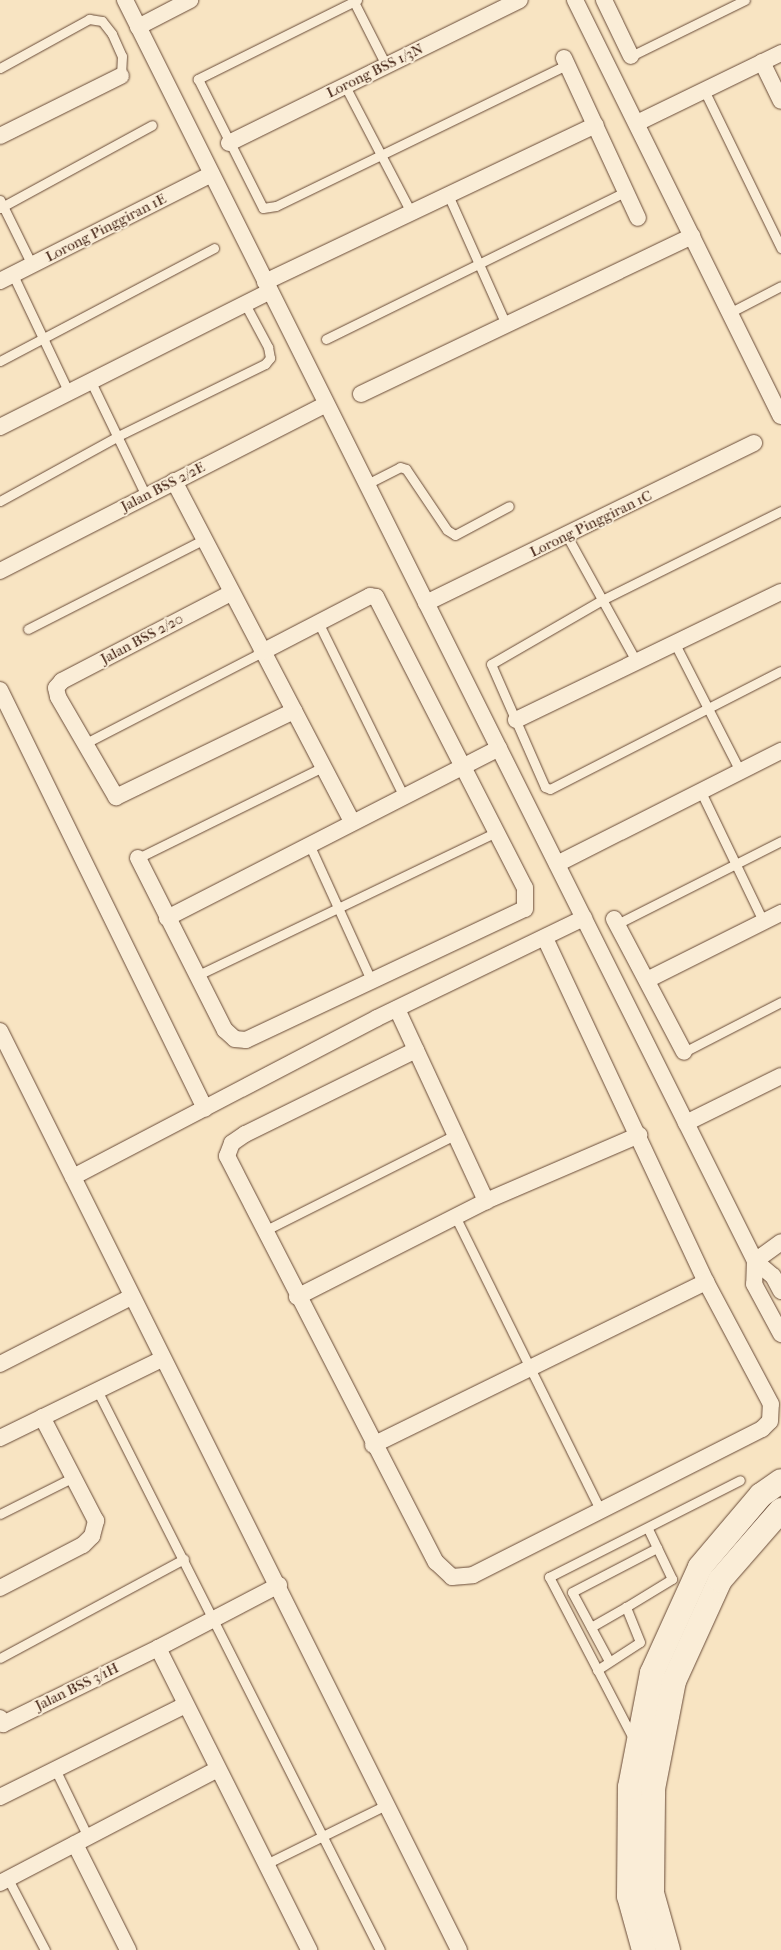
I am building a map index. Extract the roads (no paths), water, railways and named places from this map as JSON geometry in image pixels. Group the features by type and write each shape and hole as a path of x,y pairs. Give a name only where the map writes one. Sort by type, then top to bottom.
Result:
{"street":[{"path":"125,0 755,1261 773,1276 781,1291"},
{"path":"138,27 190,0"},
{"name":"Lorong BSS 1/3N","path":"229,142 520,0"},
{"path":"631,56 604,0 578,6 781,416"},
{"path":"637,122 781,53"},
{"path":"565,61 638,218"},
{"path":"762,62 781,101"},
{"path":"0,136 121,76"},
{"path":"0,428 245,304 268,287 596,125"},
{"name":"Lorong Pinggiran 1E","path":"6,278 212,174"},
{"path":"361,394 505,322 692,236"},
{"name":"Jalan BSS 2/2E","path":"0,571 326,404"},
{"name":"Lorong Pinggiran 1C","path":"426,603 567,536 754,443"},
{"path":"174,481 203,540 352,822"},
{"path":"516,720 674,642 781,592"},
{"name":"Jalan BSS 2/20","path":"84,744 56,688 62,681 231,593"},
{"path":"138,858 167,918 226,1030 234,1039 246,1040 525,909 524,888 464,764 376,597 370,596 262,652"},
{"path":"0,690 205,1108"},
{"path":"84,744 116,797 294,711"},
{"path":"167,918 403,795 499,748"},
{"path":"557,864 700,790 781,751"},
{"path":"647,980 781,912"},
{"path":"73,1177 397,1009 546,940 584,918"},
{"path":"615,922 684,1052"},
{"path":"416,1050 232,1143 227,1156 296,1297 373,1445 436,1562 452,1577 473,1575 762,1429 770,1421 771,1404 706,1282 639,1135 546,940"},
{"path":"397,1009 486,1202"},
{"path":"0,1031 162,1360 279,1585 459,1950"},
{"path":"686,1123 781,1076"},
{"path":"296,1297 455,1216 639,1135"},
{"path":"755,1261 781,1242"},
{"path":"755,1261 754,1284 781,1334"},
{"path":"373,1445 706,1282"},
{"path":"0,1364 132,1297"},
{"path":"0,1438 162,1360"},
{"path":"0,1588 84,1545 92,1536 96,1521 42,1417"},
{"path":"644,1950 629,1896 630,1787 652,1673 700,1567 762,1495 781,1481"},
{"path":"668,1950 652,1893 653,1789 674,1681 720,1580 781,1510"},
{"name":"Jalan BSS 3/1H","path":"1,1726 279,1585"},
{"path":"158,1648 216,1770 309,1950"},
{"path":"0,1797 56,1771 185,1705"},
{"path":"4,1881 216,1770"},
{"path":"81,1841 128,1950"}],"lane":[{"path":"631,56 745,0"},
{"path":"386,65 354,1 198,79 263,208 276,206 380,152 565,61"},
{"path":"0,68 89,19 102,21 112,34 122,56 121,76"},
{"path":"345,86 412,215"},
{"path":"704,90 781,248"},
{"path":"32,265 1,205 152,125"},
{"path":"326,339 478,266 625,192"},
{"path":"449,197 478,266 505,322"},
{"path":"0,361 44,340 214,248"},
{"path":"6,278 44,340 69,392"},
{"path":"731,312 781,286"},
{"path":"0,501 118,436 265,364 270,358 268,347 245,304"},
{"path":"91,382 146,496"},
{"path":"367,484 400,467 406,468 455,535 509,506"},
{"path":"781,511 602,600 492,661 545,787 550,789 707,706 781,671"},
{"path":"567,536 636,662"},
{"path":"28,630 203,540"},
{"path":"318,622 403,795"},
{"path":"674,642 740,771"},
{"path":"84,744 262,652"},
{"path":"138,858 323,767"},
{"path":"700,790 763,921"},
{"path":"198,975 497,832"},
{"path":"615,922 781,841"},
{"path":"309,844 371,980"},
{"path":"684,1052 781,1002"},
{"path":"264,1232 455,1135"},
{"path":"455,1216 601,1511"},
{"path":"97,1390 324,1835 380,1950"},
{"path":"0,1514 74,1477"},
{"path":"637,1746 549,1577 648,1529 740,1480"},
{"path":"590,1627 672,1579 648,1529"},
{"path":"608,1661 572,1592 657,1548"},
{"path":"0,1658 184,1559"},
{"path":"597,1670 608,1661 640,1642 626,1606"},
{"path":"56,1771 81,1841"},
{"path":"266,1864 388,1804"},
{"path":"4,1881 45,1950"}]}
